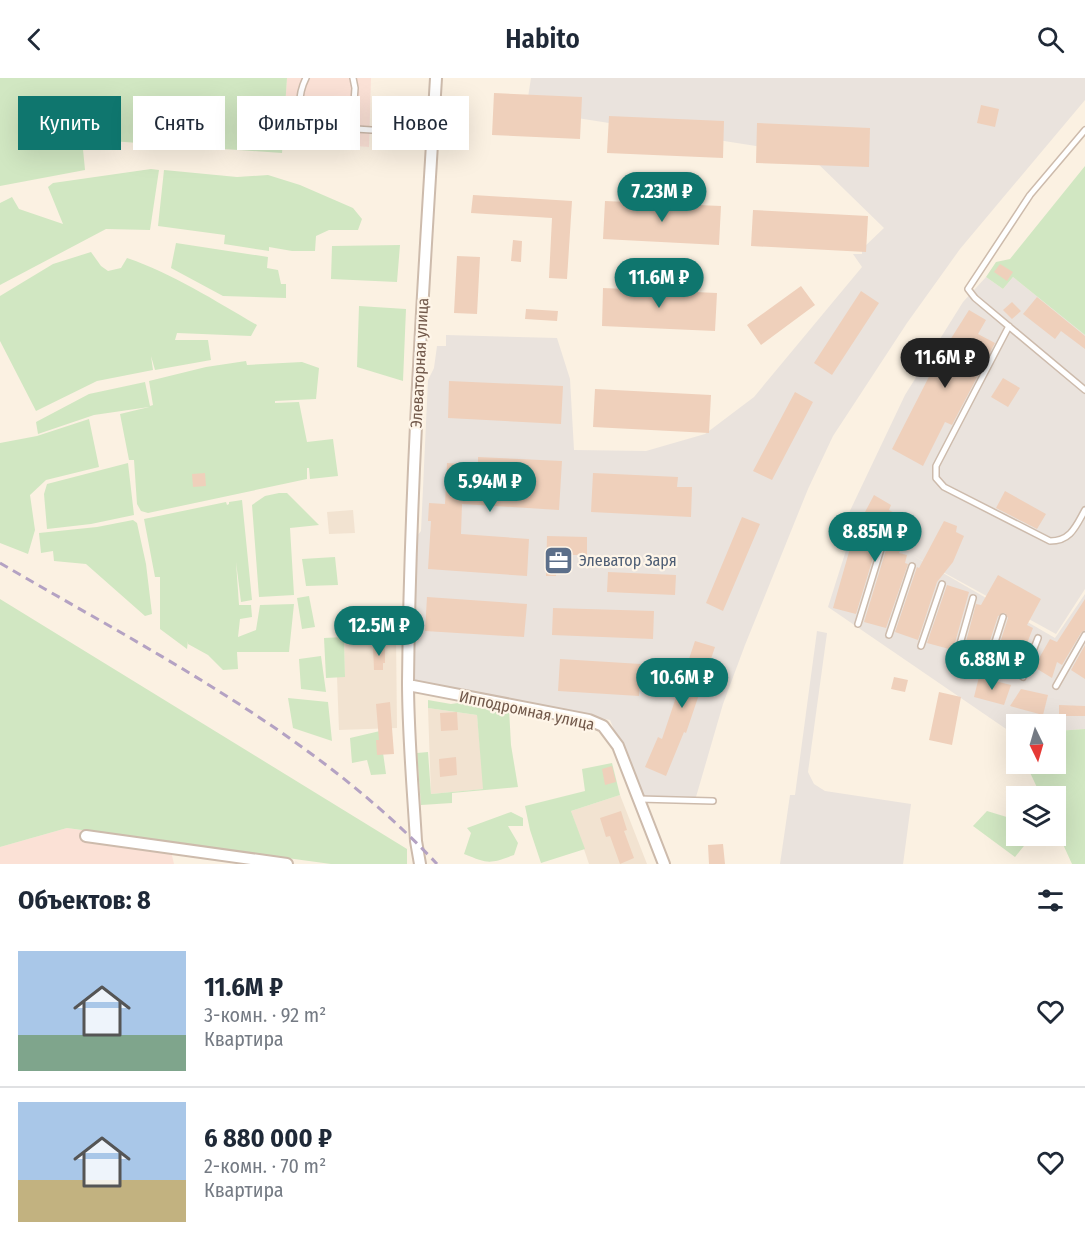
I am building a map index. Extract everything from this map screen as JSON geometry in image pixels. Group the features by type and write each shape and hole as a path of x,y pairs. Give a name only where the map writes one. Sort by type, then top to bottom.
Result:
{"street":[{"name":"Элеваторная улица","path":"435,96 436,78"},
{"name":"Элеваторная улица","path":"420,864 416,841 408,685 417,394 432,150"},
{"name":"Ипподромная улица","path":"408,685 589,720 603,726 618,746 664,864"},
{"path":"86,836 287,864"}],"lane":[{"path":"301,96 306,78"},
{"path":"353,78 354,96"},
{"path":"1085,130 1030,195 968,289 975,298 1085,390"},
{"path":"1009,326 936,466 936,478 944,487 1050,541 1062,541 1071,534 1085,510"},
{"path":"858,624 881,549"},
{"path":"889,635 912,566"},
{"path":"921,646 942,584"},
{"path":"956,658 973,598"},
{"path":"987,667 1003,617"},
{"path":"1056,686 1085,635"},
{"path":"1023,677 1038,638"},
{"path":"639,799 713,801"}],"shaded area":[{"path":"287,78 371,78 369,147 360,146 360,96 286,96"},
{"path":"531,78 1085,78 1085,100 960,249 907,323 833,436 808,489 745,645 723,704 696,797 642,796 610,720 414,680 417,536 421,531 428,380 434,368 437,346 446,346 446,335 557,338 570,379 574,450 646,451 705,434 754,397 862,267 853,254 862,254 862,249 884,228 808,154 526,110"},
{"path":"986,277 1003,289 1013,277 1085,335 1085,589 1056,634 912,555 1055,638 1085,594 1085,729 1066,730 1066,714 1006,714 1006,729 828,607 855,522 848,515 905,395 963,302"},
{"path":"353,510 355,533 329,534 327,512"},
{"path":"817,631 827,633 808,772 814,784 825,791 911,804 903,864 780,864 790,795 795,795"},
{"path":"396,635 397,728 339,730 337,677 345,677 344,637"},
{"path":"428,708 477,715 484,789 431,794"},
{"path":"620,795 647,864 589,864 571,811"},
{"path":"67,828 169,843 174,864 0,864 0,847"}],"green space":[{"path":"0,78 287,78 286,96 237,96 237,150 225,149 225,96 133,96 133,143 121,142 121,96 18,96 18,150 83,150 85,170 0,186"},
{"path":"239,150 282,150 282,153"},
{"path":"1085,166 1085,335 1013,277 1003,289 986,277 996,262 1010,259"},
{"path":"151,169 159,170 150,230 106,229 0,285 0,203 12,197 19,209 63,224 48,187 53,183"},
{"path":"164,170 237,177 268,175 300,185 353,208 362,219 358,230 329,230 316,236 315,251 292,251 269,247 269,251 224,244 225,235 158,226"},
{"path":"176,243 268,257 267,268 278,270 281,284 286,284 286,298 223,296 171,268"},
{"path":"400,245 397,282 331,279 332,246"},
{"path":"91,252 101,266 108,271 121,268 127,258 144,264 210,297 257,325 251,336 177,333 175,340 208,340 211,360 155,370 151,356 153,370 97,381 36,411 0,341 0,296 53,264"},
{"path":"359,306 406,309 403,381 357,367"},
{"path":"246,361 247,365 302,362 319,368 316,399 275,401 275,403 299,402 307,442 333,439 338,476 310,479 309,468 307,468 307,479 148,513 141,511 137,504 134,460 129,460 120,414 149,407 94,415 38,434 36,422 89,394 145,382 150,406 153,405 149,381 206,367"},
{"path":"89,419 99,467 46,480 30,495 35,530 28,554 0,543 0,443 37,436"},
{"path":"128,463 134,515 91,524 47,529 44,494 47,484"},
{"path":"287,493 319,525 290,528 294,595 259,597 252,505 265,496"},
{"path":"242,500 252,600 241,602 236,562 239,605 251,605 252,617 240,619 238,637 256,630 260,605 294,604 289,652 237,652 238,669 223,670 208,655 188,644 188,641 187,649 160,629 160,577 155,577 144,519 226,502 227,505 229,502"},
{"path":"133,520 137,523 146,564 152,614 145,616 86,564 54,561 53,551 41,553 39,533 97,527"},
{"path":"335,557 338,585 306,586 302,559"},
{"path":"309,596 315,627 302,629 297,598"},
{"path":"0,599 407,849 407,864 331,864 67,828 0,847"},
{"path":"344,637 345,677 326,678 324,638"},
{"path":"321,656 326,692 301,689 299,659"},
{"path":"288,698 328,702 332,741 293,728"},
{"path":"428,700 451,704 466,702 509,709 511,745 518,787 452,793 452,803 421,805 417,753 428,752 431,794 483,789 477,715 428,708"},
{"path":"1085,729 1085,864 1072,864 1064,846 1066,846 1066,786 1036,786 1031,774 1066,774 1066,730"},
{"path":"380,731 386,774 371,775 367,760 352,763 350,738"},
{"path":"612,763 620,795 571,811 585,849 541,863 525,806 585,791 582,769"},
{"path":"987,811 1006,817 1006,846 1024,846 1015,857 973,826"},
{"path":"511,812 523,818 523,826 508,826 518,843 514,855 489,862 464,854 471,833 467,828"}],"building":[{"path":"494,93 582,97 580,139 492,135"},
{"path":"981,105 999,109 995,127 977,123"},
{"path":"609,116 724,121 723,158 607,153"},
{"path":"757,123 870,128 869,167 756,163"},
{"path":"473,195 572,201 567,279 549,278 552,218 471,213"},
{"path":"605,201 721,206 719,245 603,239"},
{"path":"753,210 868,216 866,252 751,246"},
{"path":"513,240 522,241 521,262 511,261"},
{"path":"457,256 480,257 477,314 454,313"},
{"path":"1000,264 1013,272 1007,281 994,272"},
{"path":"801,286 815,305 761,345 747,325"},
{"path":"603,288 717,293 715,331 602,326"},
{"path":"861,291 879,303 832,375 814,363"},
{"path":"1037,297 1085,336 1085,349 1061,331 1055,339 1023,314"},
{"path":"1012,302 1021,311 1012,319 1003,310"},
{"path":"526,309 558,311 557,321 525,319"},
{"path":"969,310 986,320 978,334 995,343 952,425 945,422 923,466 892,449 938,359"},
{"path":"1003,378 1020,388 1008,407 991,397"},
{"path":"449,381 563,386 561,424 448,418"},
{"path":"595,389 711,395 709,433 593,427"},
{"path":"795,392 813,402 772,480 753,471"},
{"path":"478,457 562,461 559,510 462,504 461,534 529,539 527,576 428,569 431,521 428,521 429,503 445,504 447,463 478,465"},
{"path":"205,473 206,486 193,487 192,474"},
{"path":"593,473 678,477 677,487 692,487 691,517 591,512"},
{"path":"1005,491 1046,514 1037,529 996,508"},
{"path":"874,495 891,505 889,510 907,520 905,524 911,528 899,553 907,555 905,563 908,564 886,628 864,622 886,550 883,545 876,548 856,614 833,608 855,531"},
{"path":"742,517 760,524 723,611 706,603"},
{"path":"944,521 957,526 956,532 964,536 953,562 937,582 918,640 895,632 917,567 919,568"},
{"name":"Элеватор Заря","path":"547,536 587,537 587,555 568,555 568,566 556,566 556,576 546,576"},
{"path":"608,572 676,575 675,595 607,592"},
{"path":"998,575 1041,599 1027,625 1033,628 1016,672 994,662 1008,618 1005,613 998,616 984,659 963,653 976,604 981,605"},
{"path":"947,585 969,592 953,650 927,643"},
{"path":"427,597 527,604 524,637 425,631"},
{"path":"1085,599 1085,630 1062,665 1057,662 1052,678 1034,667 1050,639 1057,642"},
{"path":"553,608 654,611 653,639 552,635"},
{"path":"695,641 715,647 686,733 684,732 666,776 645,767 658,737 662,739"},
{"path":"379,643 385,647 385,663 383,663 383,670 374,670 373,647"},
{"path":"1085,645 1085,679 1071,670"},
{"path":"560,659 641,664 639,696 558,691"},
{"path":"894,677 908,680 905,692 891,689"},
{"path":"979,677 1011,685 1004,705 974,697"},
{"path":"1021,689 1048,695 1043,714 1010,706"},
{"path":"939,692 961,697 952,745 929,740"},
{"path":"390,702 394,754 377,755 376,740 379,740 376,704"},
{"path":"1059,705 1085,706 1085,716 1059,714"},
{"path":"457,712 458,730 441,731 440,713"},
{"path":"456,757 457,775 440,777 439,759"},
{"path":"612,766 616,782 605,785 602,769"},
{"path":"621,811 627,830 624,831 634,858 620,864 610,836 606,837 600,818"},
{"path":"723,844 725,864 709,864 708,845"}],"railway":[{"path":"0,563 173,663 285,735 339,775 389,817 437,864"}],"place":[{"name":"Элеватор Заря","path":"558,560"}]}
